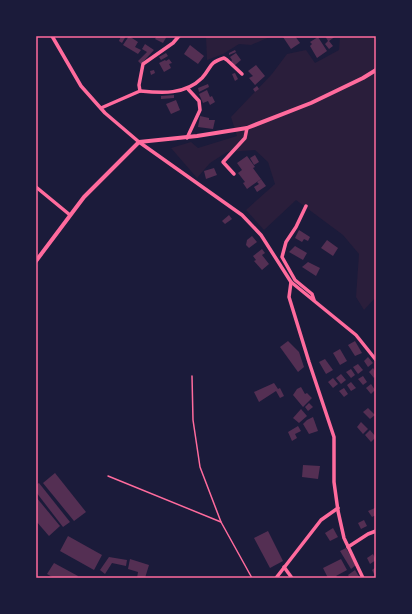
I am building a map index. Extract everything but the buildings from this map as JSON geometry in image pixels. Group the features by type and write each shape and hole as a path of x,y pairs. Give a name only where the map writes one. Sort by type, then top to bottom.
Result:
{"street":[{"path":"52,36 81,86 101,108 139,142 242,215 261,235 291,282 356,335 376,360"},
{"path":"140,91 139,85 144,64 174,43 179,36"},
{"path":"101,108 140,91 165,93 188,89 202,78 214,61 224,58 242,74"},
{"path":"36,261 84,197 139,142 187,138 247,128 311,103 363,78 376,70"},
{"path":"187,138 200,110 199,101 188,89"},
{"path":"234,174 223,162 245,138 247,128"},
{"path":"36,187 70,215"},
{"path":"306,206 296,227 286,242 282,257 295,280 312,294 314,301"},
{"path":"291,282 289,297 334,436 334,482 344,538 363,578"},
{"path":"276,578 321,520 338,508"},
{"path":"348,547 376,530"},
{"path":"284,566 292,578"}],"lane":[{"path":"192,376 193,420 200,467 221,522 252,578"},
{"path":"108,476 221,522"}],"shaded area":[{"path":"206,36 272,36 251,45 239,44 223,54 207,60"},
{"path":"340,36 376,36 376,297 364,310 356,297 359,254 343,235 296,200 264,230 246,210 275,184 268,162 255,150 227,152 210,163 197,178 171,148 191,142 198,148 237,136 231,117 272,74 287,54 306,50 315,63 339,50"}]}
